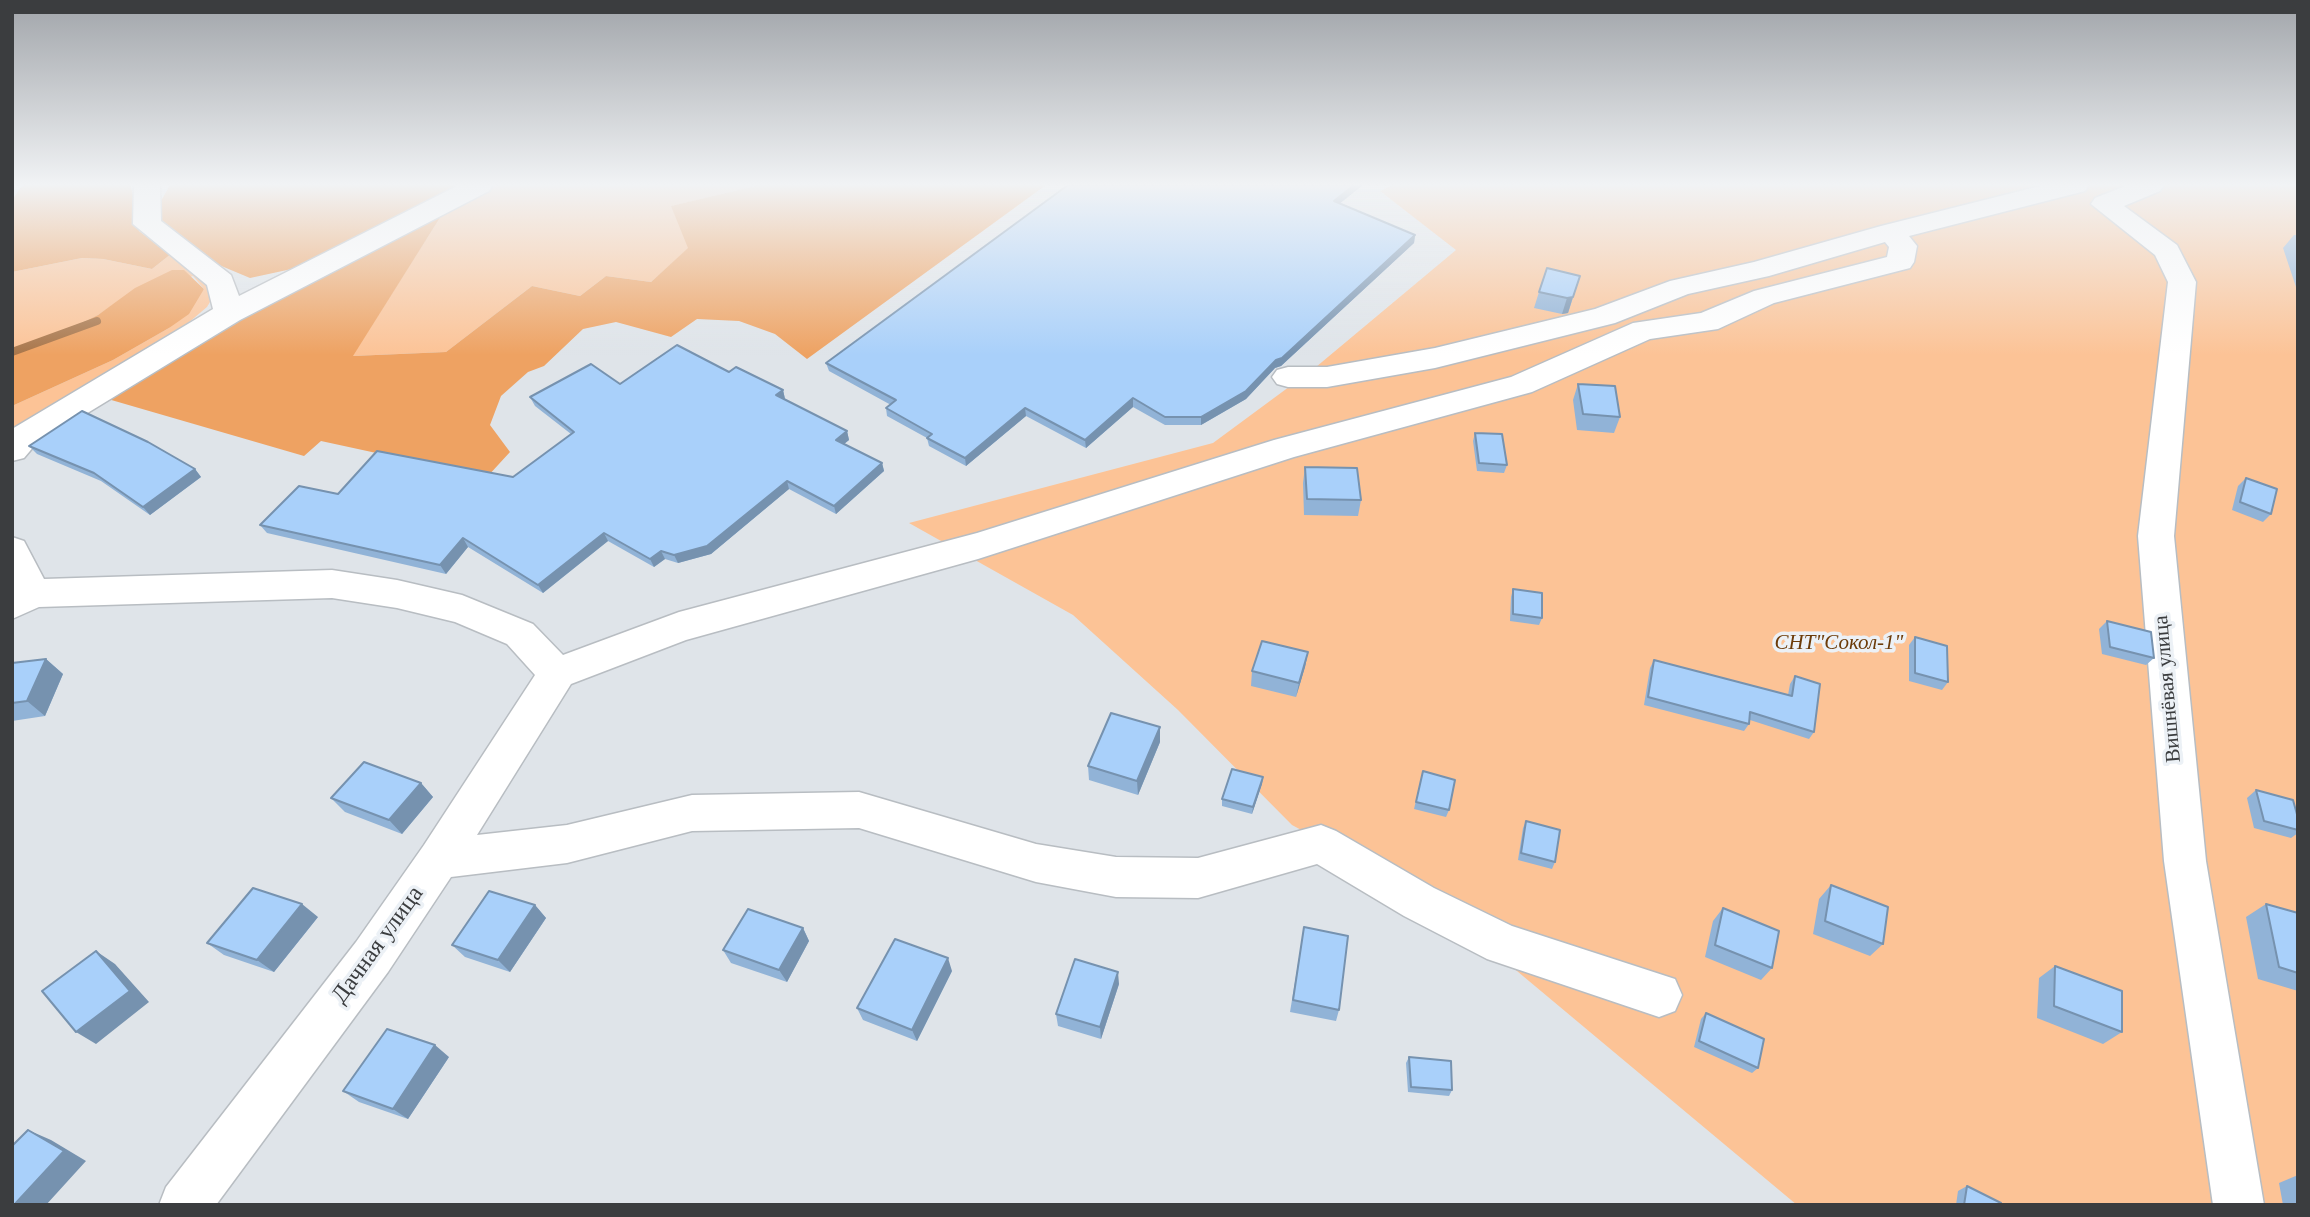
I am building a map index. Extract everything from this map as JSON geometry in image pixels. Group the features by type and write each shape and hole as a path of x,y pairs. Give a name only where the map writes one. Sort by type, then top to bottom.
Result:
{"street":[{"path":"170,242 221,281 229,313"},
{"path":"12,450 23,437 229,313 369,242"},
{"path":"1288,377 1327,377 1448,355 1604,316 1680,287 1759,270 1857,242"},
{"path":"12,550 23,599 332,584 397,594 462,609 520,634 556,673 678,627 978,546 1286,448 1521,385 1644,330 1707,322 1765,297 1899,262 1903,246 1899,242"},
{"name":"Вишнёвая улица","path":"2154,242 2167,251 2182,282 2156,536 2184,847 2239,1205"},
{"name":"Дачная улица","path":"184,1205 372,957 439,859 556,673"},
{"path":"439,859 567,844 692,813 859,810 1036,863 1116,877 1198,878 1321,844 1419,902 1503,944 1660,995"}],"green space":[{"path":"425,242 686,242 689,248 651,282 606,276 580,296 532,286 446,352 352,356"},
{"name":"СНТ\"Сокол-1\"","path":"1445,242 2298,242 2298,1205 1797,1205 1432,900 1292,825 1178,710 1073,615 909,523 1213,443 1316,367 1456,250"},
{"path":"171,254 208,284 213,297 207,307 181,329 12,429 12,406 113,360 169,328 204,289 193,276 113,305 98,315 12,356 12,272 82,258 103,259 152,269"}],"shaded area":[{"path":"12,242 154,242 171,254 152,269 103,259 82,258 12,272"},
{"path":"185,242 352,242 301,267 250,278 219,265"},
{"path":"386,242 425,242 353,356 446,352 532,286 580,296 606,276 651,282 688,248 685,242 968,242 807,359 775,334 739,321 697,319 671,337 616,322 583,329 544,366 528,372 501,396 490,425 510,452 487,477 321,441 304,456 101,397 225,323"},
{"path":"172,270 184,270 204,289 189,314 113,360 12,406 12,356 98,315 135,288"}],"building":[{"path":"991,242 1408,242 1282,358 1276,360 1246,391 1201,417 1165,417 1133,398 1085,440 1025,408 965,458 927,438 932,434 886,408 896,400 826,363"},
{"path":"1547,268 1580,276 1573,297 1539,292"},
{"path":"677,345 729,372 736,367 783,390 776,395 847,431 836,440 882,463 834,506 787,481 707,546 674,555 661,551 650,559 604,533 538,585 463,538 440,565 260,525 299,486 338,494 377,451 513,477 574,432 530,397 591,364 620,384"},
{"path":"1578,384 1615,386 1620,417 1583,414"},
{"path":"82,411 148,442 195,469 143,507 94,473 29,446"},
{"path":"1475,433 1502,434 1507,465 1479,463"},
{"path":"1305,467 1357,468 1361,500 1307,499"},
{"path":"2246,478 2277,489 2271,514 2240,502"},
{"path":"1513,589 1542,593 1542,618 1513,614"},
{"path":"2107,621 2151,632 2154,658 2110,647"},
{"path":"1915,637 1947,646 1948,682 1915,673"},
{"path":"1262,641 1308,652 1299,683 1252,671"},
{"path":"46,659 27,701 12,703 12,663"},
{"path":"1654,660 1792,696 1795,676 1820,684 1814,732 1750,712 1749,724 1648,697"},
{"path":"1111,713 1160,727 1137,781 1088,766"},
{"path":"364,762 421,783 389,820 331,798"},
{"path":"1232,769 1263,777 1253,807 1222,799"},
{"path":"1423,771 1455,780 1449,810 1416,802"},
{"path":"2256,790 2293,800 2298,830 2264,821"},
{"path":"1526,821 1560,830 1555,862 1521,853"},
{"path":"1831,885 1888,907 1883,944 1825,921"},
{"path":"253,888 302,904 257,960 207,943"},
{"path":"489,891 535,905 498,960 452,945"},
{"path":"2266,904 2298,913 2298,973 2279,967"},
{"path":"1723,908 1779,931 1772,968 1715,945"},
{"path":"748,909 803,928 779,970 723,950"},
{"path":"1304,927 1348,936 1339,1010 1293,1000"},
{"path":"895,939 948,958 912,1030 857,1008"},
{"path":"96,951 130,991 76,1032 42,991"},
{"path":"1075,959 1118,972 1100,1027 1056,1014"},
{"path":"2055,966 2122,991 2122,1032 2054,1006"},
{"path":"1706,1013 1764,1039 1758,1068 1699,1041"},
{"path":"387,1029 435,1045 393,1109 343,1091"},
{"path":"1409,1057 1451,1061 1452,1090 1411,1087"},
{"path":"28,1130 64,1151 12,1205 12,1146"},
{"path":"1967,1186 2001,1203 2000,1205 1964,1205"}],"waterway":[{"path":"12,352 97,321"}]}
